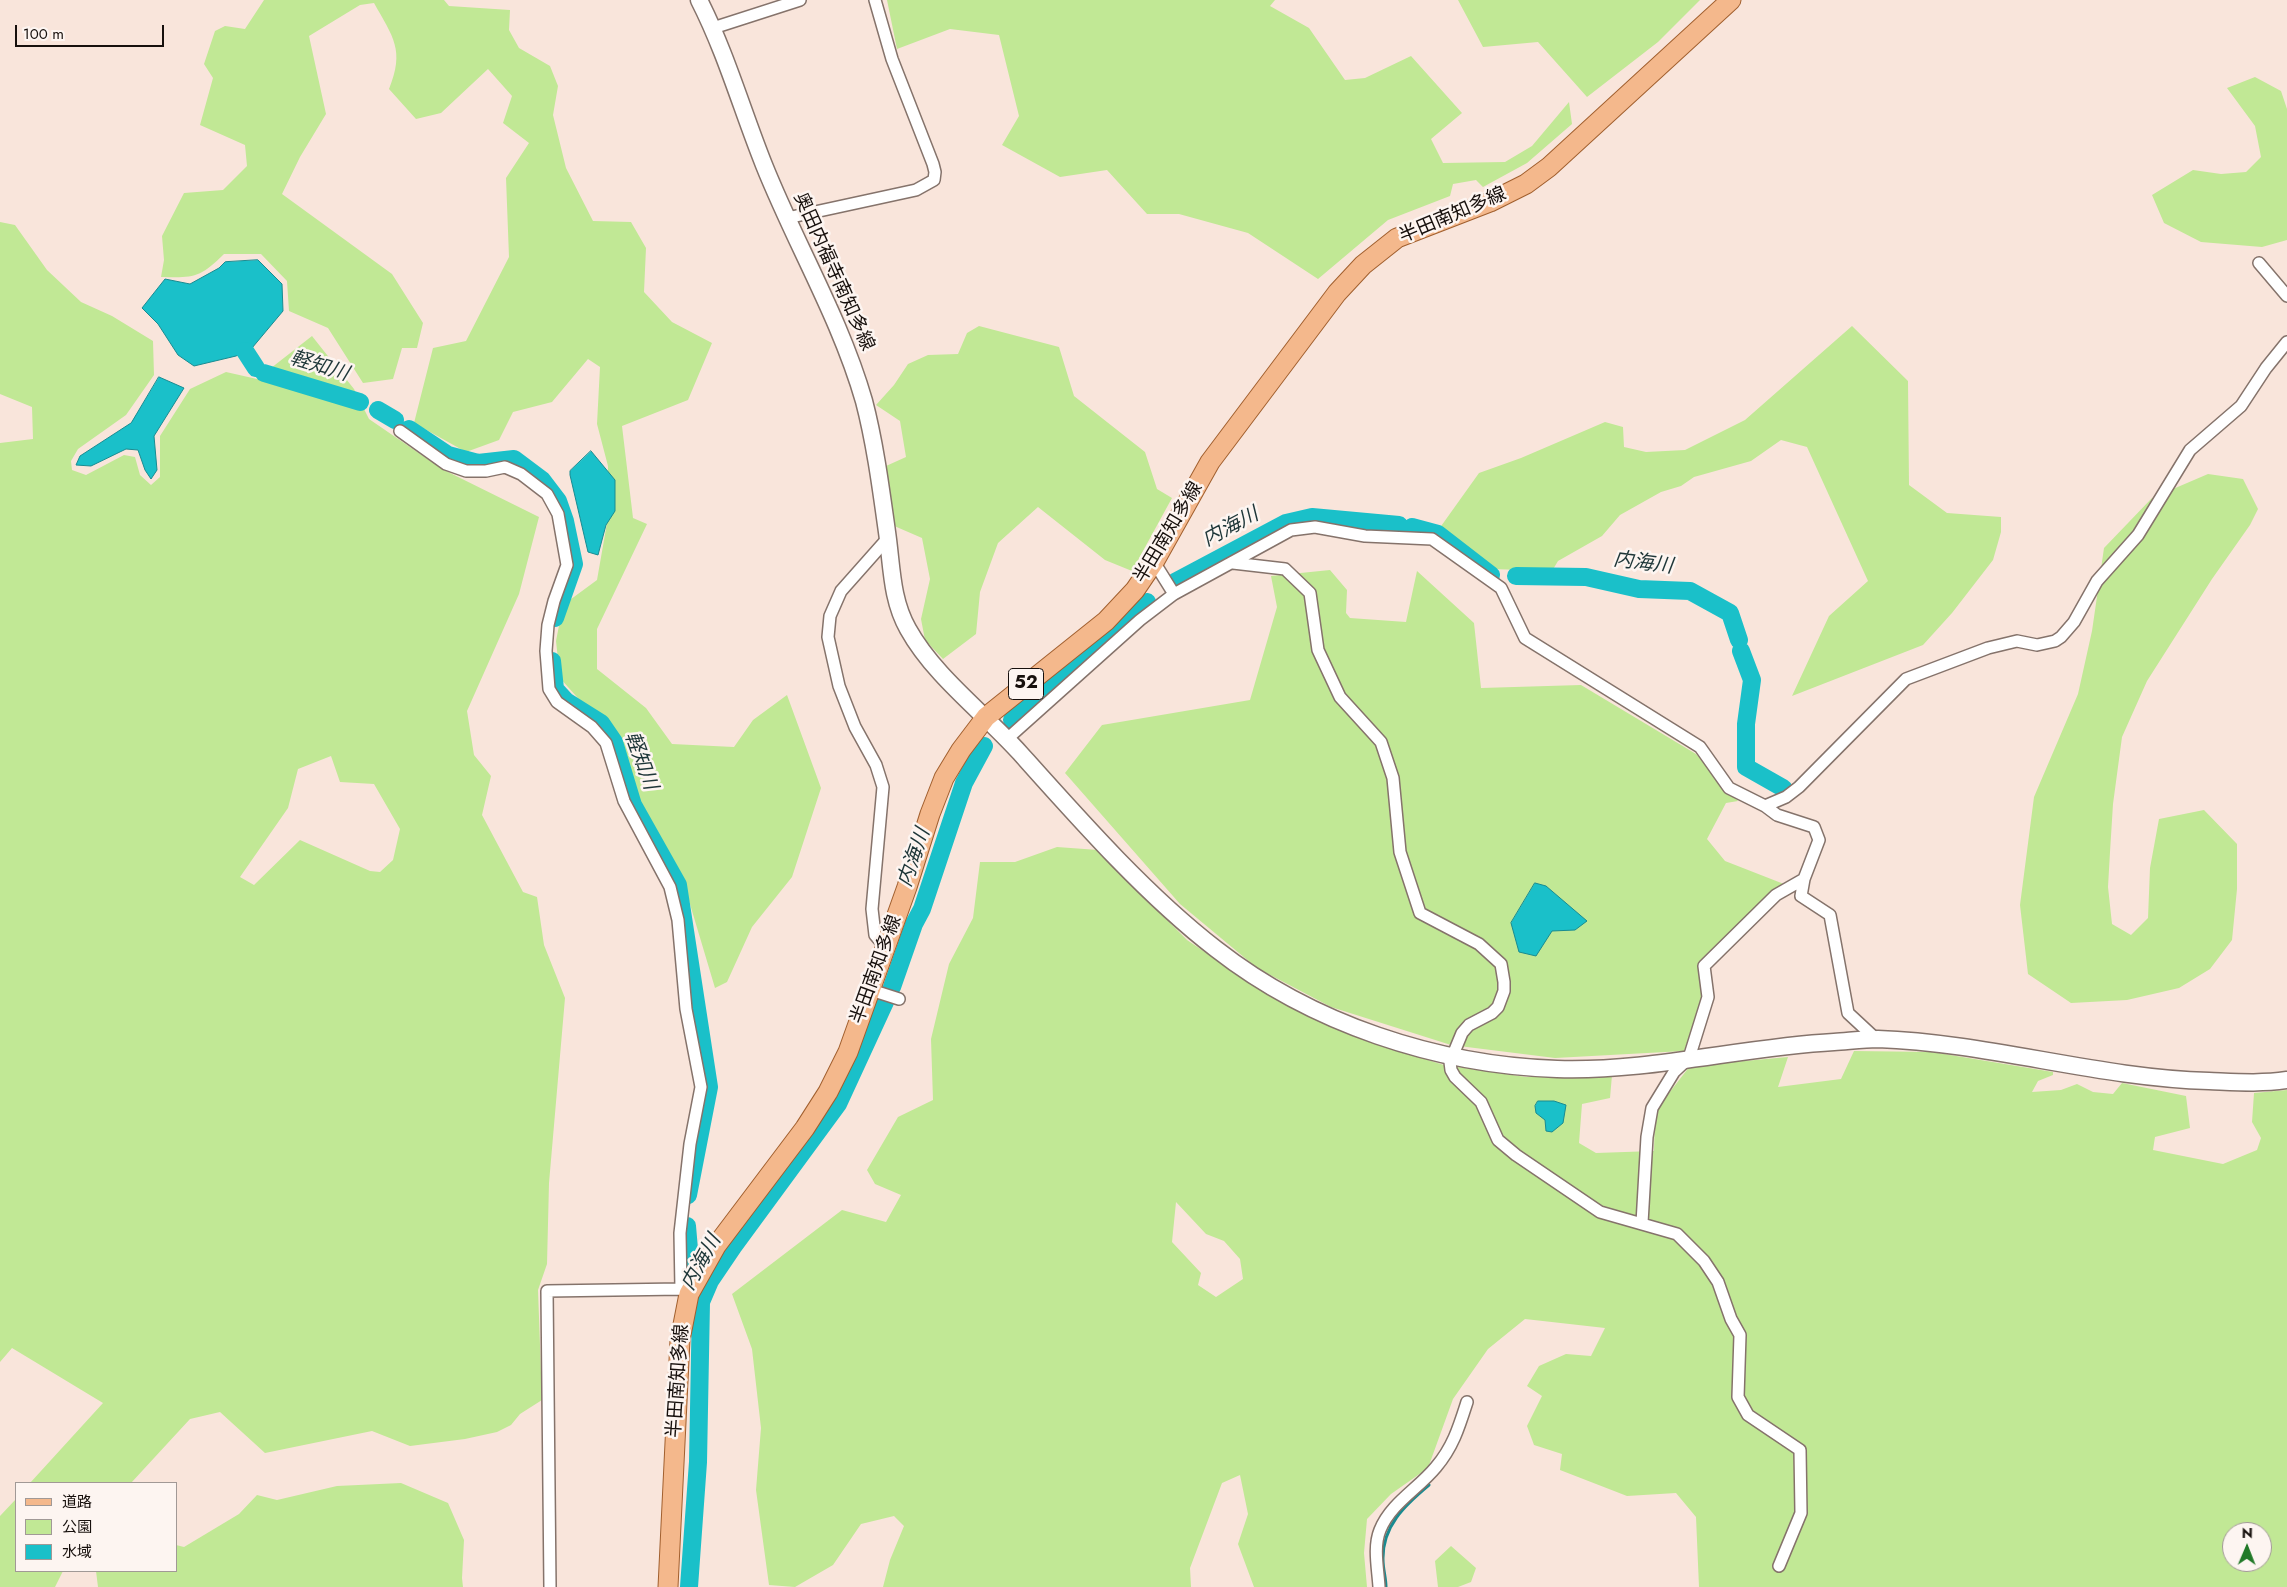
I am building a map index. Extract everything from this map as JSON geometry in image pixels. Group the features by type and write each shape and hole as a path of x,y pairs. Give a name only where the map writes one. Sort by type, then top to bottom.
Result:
{"main road":[{"name":"半田南知多線","path":"668,1587 680,1340 685,1291 716,1246 805,1128 828,1092 848,1052 871,990 944,778 961,750 986,717 1106,621 1135,590 1154,562 1210,462 1338,293 1363,265 1397,238 1490,202 1526,184 1549,167 1731,0"}],"street":[{"name":"奥田内福寺南知多線","path":"699,0 713,28 762,162 833,313 859,387 865,406 878,471 888,538 892,585 898,607 907,628 922,652 943,676 986,717 1132,872 1172,912 1218,951 1289,996 1329,1016 1398,1042 1452,1056 1514,1066 1556,1069 1618,1066 1804,1044 1876,1039 1946,1045 2110,1073 2170,1080 2240,1082 2287,1080"},
{"path":"713,28 800,0"},
{"path":"787,218 916,190 934,180 933,164 892,59 874,0"},
{"path":"2260,264 2287,296"},
{"path":"1765,806 1786,797 1799,787 1906,679 1988,648 2017,641 2037,645 2055,641 2061,637 2074,622 2096,581 2138,535 2190,450 2240,406 2266,368 2287,342"},
{"path":"400,431 446,464 466,471 486,471 506,467 521,474 547,494 558,514 567,564 548,625 546,651 549,689 557,702 592,727 606,743 624,801 670,887 678,920 686,1009 701,1087 690,1144 680,1233 685,1291 547,1291 550,1587"},
{"path":"1007,739 1140,620 1174,594 1291,530 1315,526 1365,536 1432,539 1501,588 1526,638 1700,747 1730,788 1765,806 1777,815 1814,827 1819,840 1804,879 1801,896 1830,915 1848,1013 1876,1039"},
{"path":"886,948 874,935 872,909 883,787 876,765 855,727 839,686 828,637 830,616 840,591 888,538"},
{"path":"1154,562 1174,594"},
{"path":"1233,563 1285,569 1310,593 1318,650 1340,697 1381,742 1394,778 1400,852 1420,913 1479,944 1501,964 1504,991 1498,1007 1492,1013 1470,1025 1462,1033 1452,1056 1451,1070 1481,1102 1493,1133 1503,1146 1600,1212 1677,1234 1704,1261 1718,1282 1731,1319 1740,1336 1738,1397 1748,1415 1800,1450 1801,1513 1779,1566"},
{"path":"1642,1223 1647,1137 1652,1108 1674,1072 1689,1058 1708,996 1704,966 1776,895 1804,879"},
{"path":"871,990 899,999"},
{"path":"1379,1587 1377,1544 1380,1530 1389,1514 1435,1468 1453,1445 1468,1402"}],"green space":[{"path":"264,0 444,0 449,6 510,10 509,30 519,48 550,66 558,86 553,115 566,168 593,221 631,222 646,248 644,292 672,322 712,343 688,400 622,426 633,518 647,524 597,629 597,669 646,708 672,744 734,747 753,720 787,695 821,788 792,877 752,927 727,982 715,988 684,884 644,812 619,739 606,721 584,705 560,678 556,641 563,605 597,580 607,523 608,466 597,424 600,367 588,359 552,402 513,412 499,440 466,452 414,423 433,348 466,341 509,257 506,178 529,143 503,123 512,96 488,69 441,113 416,119 389,89 396,64 395,44 387,25 374,3 360,5 309,36 326,114 300,157 282,194 392,274 423,323 417,348 402,348 393,379 363,383 328,328 289,311 287,281 261,254 224,254 209,268 196,275 161,277 164,260 162,236 184,193 223,190 247,166 245,145 200,125 213,78 204,64 215,31 225,26 245,29"},
{"path":"887,0 1275,0 1270,6 1309,28 1345,80 1365,78 1411,56 1462,113 1431,139 1443,163 1505,162 1532,146 1569,102 1572,124 1527,163 1483,187 1476,180 1453,184 1450,196 1388,220 1318,279 1248,233 1179,214 1147,214 1107,170 1060,177 1002,145 1019,116 999,35 950,29 897,49"},
{"path":"1458,0 1700,0 1658,42 1587,97 1538,42 1483,47"},
{"path":"2255,77 2281,91 2287,109 2287,240 2262,247 2201,242 2164,223 2152,195 2193,170 2221,174 2246,172 2261,157 2255,126 2227,88"},
{"path":"0,222 15,225 47,270 81,302 112,316 153,341 154,375 126,415 78,449 71,461 72,470 86,475 124,455 135,457 140,475 151,485 160,477 160,436 190,389 226,372 257,379 312,336 354,389 369,419 442,469 539,517 519,594 467,711 474,755 491,776 482,815 523,892 537,897 544,945 565,998 549,1183 547,1264 538,1290 542,1400 520,1414 511,1425 497,1432 465,1439 410,1446 372,1431 265,1453 220,1412 190,1419 132,1482 31,1482 103,1403 12,1348 0,1362 0,443 33,439 32,407 0,394","holes":["331,756 340,782 374,784 400,829 393,860 380,872 370,871 300,840 254,885 240,877 288,808 298,769"]},
{"path":"979,326 1059,347 1074,396 1145,452 1157,489 1172,498 1132,571 1105,560 1038,507 998,543 980,592 976,634 943,659 925,640 921,619 930,579 922,538 892,525 886,466 906,457 900,421 876,405 894,385 908,364 928,355 958,354 967,333"},
{"path":"1852,326 1908,381 1909,485 1947,513 2001,517 2001,532 1993,560 1952,613 1923,645 1792,696 1829,616 1868,581 1807,447 1781,440 1751,461 1694,477 1681,486 1661,492 1620,515 1602,536 1558,561 1552,571 1492,569 1439,529 1479,473 1521,458 1605,422 1623,427 1624,447 1646,452 1685,450 1745,420"},
{"path":"2208,474 2243,479 2258,509 2250,525 2212,579 2147,681 2122,737 2113,804 2108,887 2112,924 2131,935 2148,918 2150,868 2159,819 2204,810 2237,844 2237,889 2232,940 2210,969 2179,988 2127,1000 2071,1003 2028,974 2020,905 2034,797 2078,694 2092,631 2104,548 2152,498"},
{"path":"1330,570 1347,590 1346,613 1350,618 1406,622 1417,571 1474,623 1481,688 1581,685 1696,754 1738,801 1726,803 1707,839 1725,861 1789,886 1701,964 1704,996 1684,1051 1555,1058 1451,1045 1331,1007 1257,968 1180,904 1065,773 1102,725 1250,700 1277,607 1271,576"},
{"path":"1057,847 1098,850 1187,940 1248,981 1373,1043 1444,1065 1526,1077 1612,1075 1610,1098 1582,1104 1579,1143 1596,1153 1654,1151 1655,1111 1690,1066 1788,1057 1778,1087 1841,1079 1854,1051 1932,1052 2053,1072 2053,1075 2038,1081 2032,1092 2061,1090 2077,1084 2093,1092 2113,1094 2122,1083 2186,1096 2190,1128 2155,1137 2153,1150 2223,1164 2257,1150 2261,1138 2252,1122 2254,1093 2287,1090 2287,1587 1699,1587 1696,1517 1676,1493 1627,1496 1560,1470 1562,1454 1534,1445 1527,1426 1542,1396 1527,1386 1539,1366 1566,1354 1591,1356 1605,1328 1525,1319 1488,1349 1453,1399 1428,1468 1391,1494 1367,1519 1364,1553 1367,1587 1254,1587 1238,1544 1248,1514 1240,1475 1222,1483 1190,1568 1191,1587 883,1587 890,1560 904,1526 894,1516 861,1524 833,1565 795,1587 769,1585 756,1490 761,1428 752,1349 732,1294 842,1210 886,1222 901,1195 875,1184 867,1170 898,1117 933,1100 931,1039 949,964 973,918 980,862 1015,862","holes":["1176,1202 1206,1234 1224,1241 1240,1259 1243,1279 1216,1297 1198,1285 1201,1273 1172,1242"]},
{"path":"401,1483 448,1503 464,1540 463,1587 98,1587 96,1572 178,1572 178,1546 184,1547 239,1514 257,1495 277,1500 337,1486"},
{"path":"15,1500 15,1572 62,1572 55,1587 0,1587 0,1516"},
{"path":"1451,1546 1476,1568 1471,1582 1458,1587 1438,1587 1435,1561"}],"water":[{"path":"258,260 282,284 283,311 252,348 236,356 194,366 178,355 158,324 142,308 165,279 190,284 219,268 225,262"},
{"path":"159,377 184,388 154,436 157,470 151,479 145,470 138,450 126,449 91,466 76,465 80,456 131,423"},
{"path":"591,451 615,480 615,511 606,525 598,555 588,552 570,475 570,471"},
{"path":"1535,883 1546,886 1587,921 1575,930 1552,931 1536,956 1519,952 1511,923"},
{"path":"1538,1101 1554,1101 1566,1105 1563,1123 1552,1132 1546,1131 1545,1120 1536,1113 1535,1106"}],"waterway":[{"name":"軽知川","path":"245,351 256,368"},
{"name":"軽知川","path":"264,373 360,402"},
{"name":"軽知川","path":"378,410 395,420"},
{"name":"軽知川","path":"409,429 448,455 478,463 514,459 542,480 558,501 565,521 574,564 555,618"},
{"name":"内海川","path":"1175,582 1286,523 1312,517 1399,525"},
{"name":"内海川","path":"1412,527 1438,534 1491,575"},
{"name":"内海川","path":"1516,576 1586,577 1639,589 1690,591 1730,613 1739,640"},
{"name":"内海川","path":"1012,720 1092,647 1147,602"},
{"name":"内海川","path":"1741,651 1752,680 1746,724 1746,767 1783,788"},
{"name":"軽知川","path":"552,661 555,689 566,701 601,723 614,742 633,805 678,885 709,1087 688,1195"},
{"name":"内海川","path":"892,987 914,924 922,909 964,783 984,746"},
{"name":"内海川","path":"689,1587 698,1462 701,1302 710,1281 733,1247 838,1104 885,1002"},
{"name":"軽知川","path":"687,1226 690,1261"},
{"path":"1386,1587 1383,1560 1386,1537 1397,1517 1429,1485"}]}
